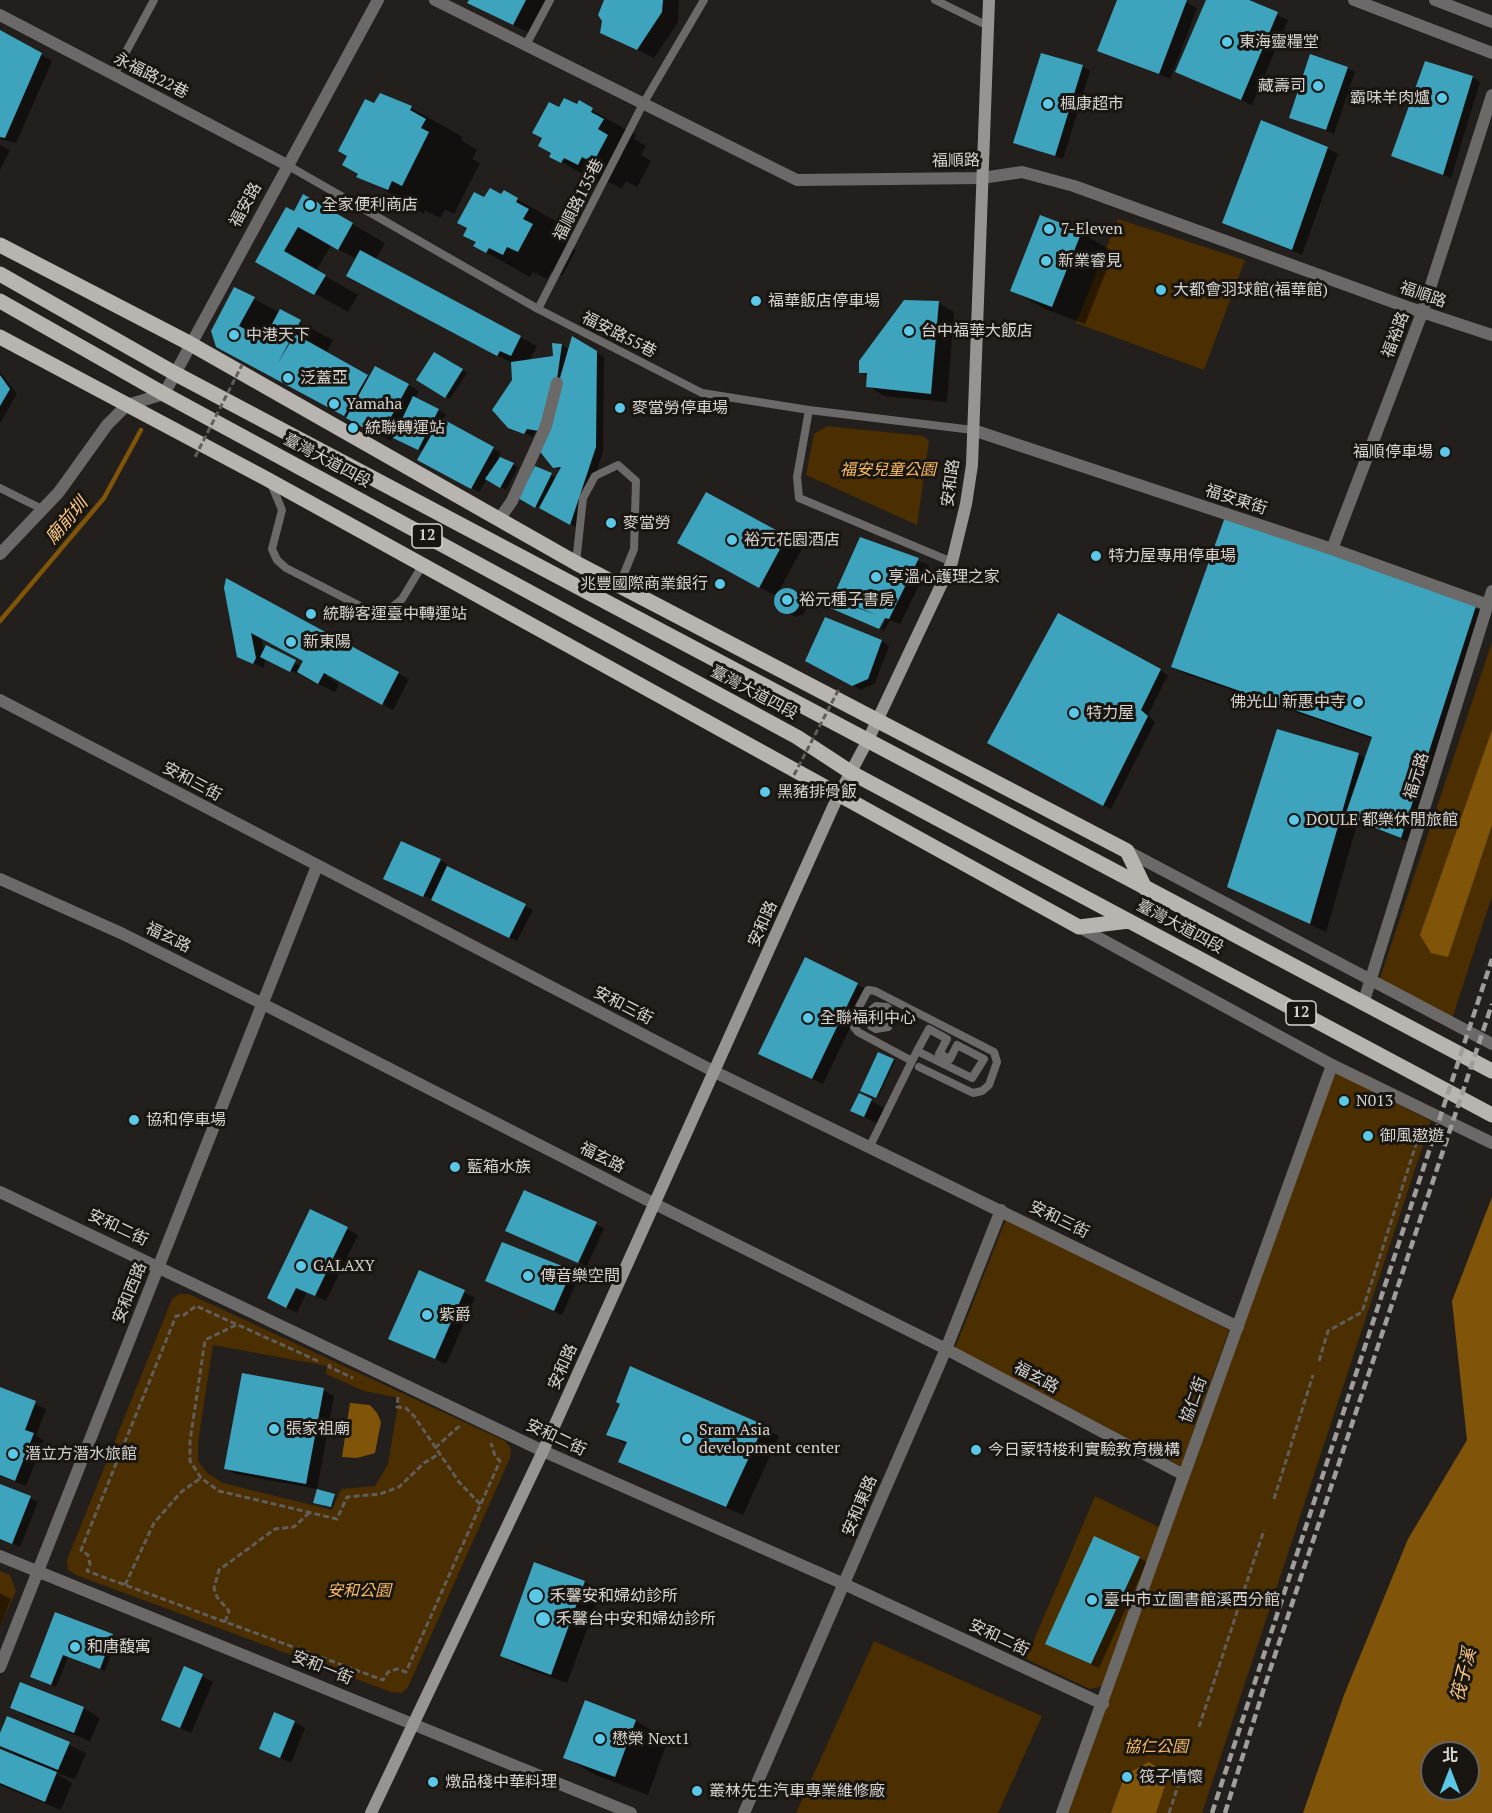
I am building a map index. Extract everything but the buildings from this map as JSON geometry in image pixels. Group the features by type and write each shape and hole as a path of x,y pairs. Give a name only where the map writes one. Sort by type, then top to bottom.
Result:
{"main road":[{"name":"安和路","path":"371,1813 543,1451 838,796 852,773 952,562 966,504 973,430 989,0"},
{"name":"臺灣大道四段","path":"0,245 189,343 576,563 1127,851"},
{"name":"臺灣大道四段","path":"0,274 176,374 1363,1004 1492,1070"},
{"name":"臺灣大道四段","path":"0,301 164,394 797,737 852,773 1492,1115"},
{"name":"12","path":"0,337 265,478 741,739 838,796"},
{"path":"838,796 1078,927 1129,921"},
{"path":"1127,851 1145,888"}],"street":[{"name":"福安路","path":"164,394 176,374 189,343 378,0"},
{"name":"福順路","path":"435,0 797,180 982,178 1022,172 1074,186 1422,313 1492,335"},
{"path":"1354,0 1492,53"},
{"path":"1435,0 1492,22"},
{"name":"永福路22巷","path":"0,15 287,165"},
{"name":"福裕路","path":"1332,549 1422,313 1492,95"},
{"path":"500,518 512,501 546,426 557,383"},
{"path":"0,554 59,492 106,425 127,405 164,394"},
{"name":"福安東街","path":"973,430 1332,549 1488,605"},
{"name":"福元路","path":"1363,1004 1492,591"},
{"name":"安和三街","path":"0,700 715,1072 1238,1328"},
{"name":"臺灣大道四段","path":"1127,851 1492,1044"},
{"name":"安和西路","path":"0,1666 317,866"},
{"name":"福玄路","path":"0,879 123,934 261,1003 946,1349 1184,1475"},
{"path":"1078,927 1332,1065 1492,1143"},
{"name":"協仁街","path":"1062,1813 1332,1065"},
{"name":"安和二街","path":"0,1192 543,1451 844,1584 1103,1704"},
{"name":"安和東路","path":"744,1813 946,1349 1001,1210"},
{"name":"安和一街","path":"0,1556 631,1813"}],"lane":[{"path":"113,76 153,0"},
{"path":"526,45 550,0"},
{"name":"福順路135巷","path":"538,309 643,104 704,0"},
{"path":"935,0 988,26"},
{"name":"福安路55巷","path":"287,165 538,309 702,393 809,410 973,430"},
{"path":"809,410 797,477 799,498 952,562"},
{"path":"576,563 583,498 596,476 618,465 636,481 634,549 619,586"},
{"path":"265,478 275,490 281,506 281,517 272,549 277,560 286,568 366,609 386,612 402,598 422,566"},
{"path":"0,488 42,509"},
{"path":"868,990 875,991 994,1052 997,1062 989,1085 982,1091 973,1093 915,1064 858,1032 854,1027 853,1018 868,990"},
{"path":"870,1146 915,1064 917,1051 929,1029 947,1039 939,1054 950,1059 957,1045 984,1059 975,1076 967,1077 917,1051"}],"path":[{"path":"195,457 242,365"},
{"path":"794,775 840,687"},
{"path":"1319,1361 1328,1331 1362,1312 1421,1129"},
{"path":"359,1380 329,1367 330,1363 314,1360 196,1306 184,1316 176,1316 81,1550 87,1555 90,1564 87,1571 383,1680 388,1672 397,1669 406,1672 500,1461 492,1450 492,1443 483,1439"},
{"path":"236,1324 205,1340 190,1441 190,1461 201,1478 219,1491 337,1519 347,1497 380,1494 399,1487 424,1464 440,1454"},
{"path":"1274,1499 1313,1375"},
{"path":"389,1393 399,1398 398,1407 406,1408 414,1416 459,1482 481,1505"},
{"path":"435,1448 458,1427 466,1431"},
{"path":"125,1585 154,1523 181,1492 201,1478"},
{"path":"225,1622 229,1611 217,1597 214,1588 219,1570 275,1529 294,1527 309,1513"},
{"path":"1199,1727 1264,1530"},
{"path":"1169,1813 1184,1768"}],"green space":[{"name":"大都會羽球館(福華館)","path":"1118,219 1245,260 1204,370 1076,323"},
{"name":"福安兒童公園","path":"827,426 923,436 929,441 917,525 806,475 814,434"},
{"path":"1492,642 1492,896 1451,1022 1378,984"},
{"name":"協仁公園","path":"1333,1071 1431,1121 1202,1813 1065,1813"},
{"path":"1006,1219 1229,1330 1181,1466 955,1348"},
{"name":"安和公園","path":"179,1294 189,1294 505,1441 511,1448 510,1458 408,1687 402,1693 391,1692 76,1575 68,1570 67,1560 172,1299","holes":["213,1345 327,1366 326,1374 364,1391 399,1398 388,1464 375,1486 341,1489 332,1510 223,1483 207,1473 198,1461 198,1442"]},
{"path":"1095,1496 1161,1528 1103,1686 1090,1689 1026,1659"},
{"path":"0,1571 10,1575 16,1591 0,1626"},
{"path":"874,1641 1042,1716 998,1813 796,1813"}],"water":[{"path":"1492,730 1492,825 1448,957 1431,953 1420,935"},
{"name":"筏子溪","path":"1492,1197 1492,1813 1303,1813 1344,1695 1408,1539 1467,1440 1452,1301"},
{"path":"350,1403 370,1405 377,1413 381,1422 375,1453 357,1458 342,1457"},
{"path":"1149,1762 1168,1776 1156,1813 1111,1813 1125,1775"}],"waterway":[{"name":"廟前圳","path":"0,621 104,498 141,430"}],"railway":[{"path":"1212,1813 1492,959"},
{"path":"1225,1813 1264,1688 1492,1004"}],"place":[{"name":"東海靈糧堂","path":"1227,42"},
{"name":"藏壽司","path":"1318,86"},
{"name":"霸味羊肉爐","path":"1442,98"},
{"name":"楓康超市","path":"1048,104"},
{"name":"全家便利商店","path":"310,205"},
{"name":"7-Eleven","path":"1049,229"},
{"name":"新業睿見","path":"1046,261"},
{"name":"大都會羽球館(福華館)","path":"1161,290"},
{"name":"福華飯店停車場","path":"756,301"},
{"name":"台中福華大飯店","path":"909,331"},
{"name":"中港天下","path":"234,335"},
{"name":"泛蓋亞","path":"288,378"},
{"name":"Yamaha","path":"334,404"},
{"name":"麥當勞停車場","path":"620,408"},
{"name":"統聯轉運站","path":"353,428"},
{"name":"福順停車場","path":"1445,452"},
{"name":"麥當勞","path":"611,523"},
{"name":"裕元花園酒店","path":"732,540"},
{"name":"特力屋專用停車場","path":"1096,556"},
{"name":"享溫心護理之家","path":"876,577"},
{"name":"兆豐國際商業銀行","path":"720,584"},
{"name":"裕元種子書房","path":"787,600"},
{"name":"統聯客運臺中轉運站","path":"311,614"},
{"name":"新東陽","path":"291,642"},
{"name":"佛光山 新惠中寺","path":"1358,702"},
{"name":"特力屋","path":"1074,713"},
{"name":"黑豬排骨飯","path":"765,792"},
{"name":"DOULE 都樂休閒旅館","path":"1294,820"},
{"name":"全聯福利中心","path":"808,1018"},
{"name":"N013","path":"1344,1101"},
{"name":"協和停車場","path":"134,1120"},
{"name":"御風遨遊","path":"1368,1136"},
{"name":"藍箱水族","path":"455,1167"},
{"name":"GALAXY","path":"301,1266"},
{"name":"傳音樂空間","path":"528,1276"},
{"name":"紫爵","path":"427,1315"},
{"name":"張家祖廟","path":"274,1429"},
{"name":"Sram Asia development center","path":"687,1439"},
{"name":"今日蒙特梭利實驗教育機構","path":"976,1450"},
{"name":"潛立方潛水旅館","path":"13,1454"},
{"name":"禾馨安和婦幼診所","path":"536,1596"},
{"name":"臺中市立圖書館溪西分館","path":"1092,1600"},
{"name":"禾馨台中安和婦幼診所","path":"543,1619"},
{"name":"和唐馥寓","path":"75,1647"},
{"name":"懋榮 Next1","path":"600,1739"},
{"name":"筏子情懷","path":"1127,1777"},
{"name":"燉品棧中華料理","path":"433,1782"},
{"name":"叢林先生汽車專業維修廠","path":"697,1791"}]}
